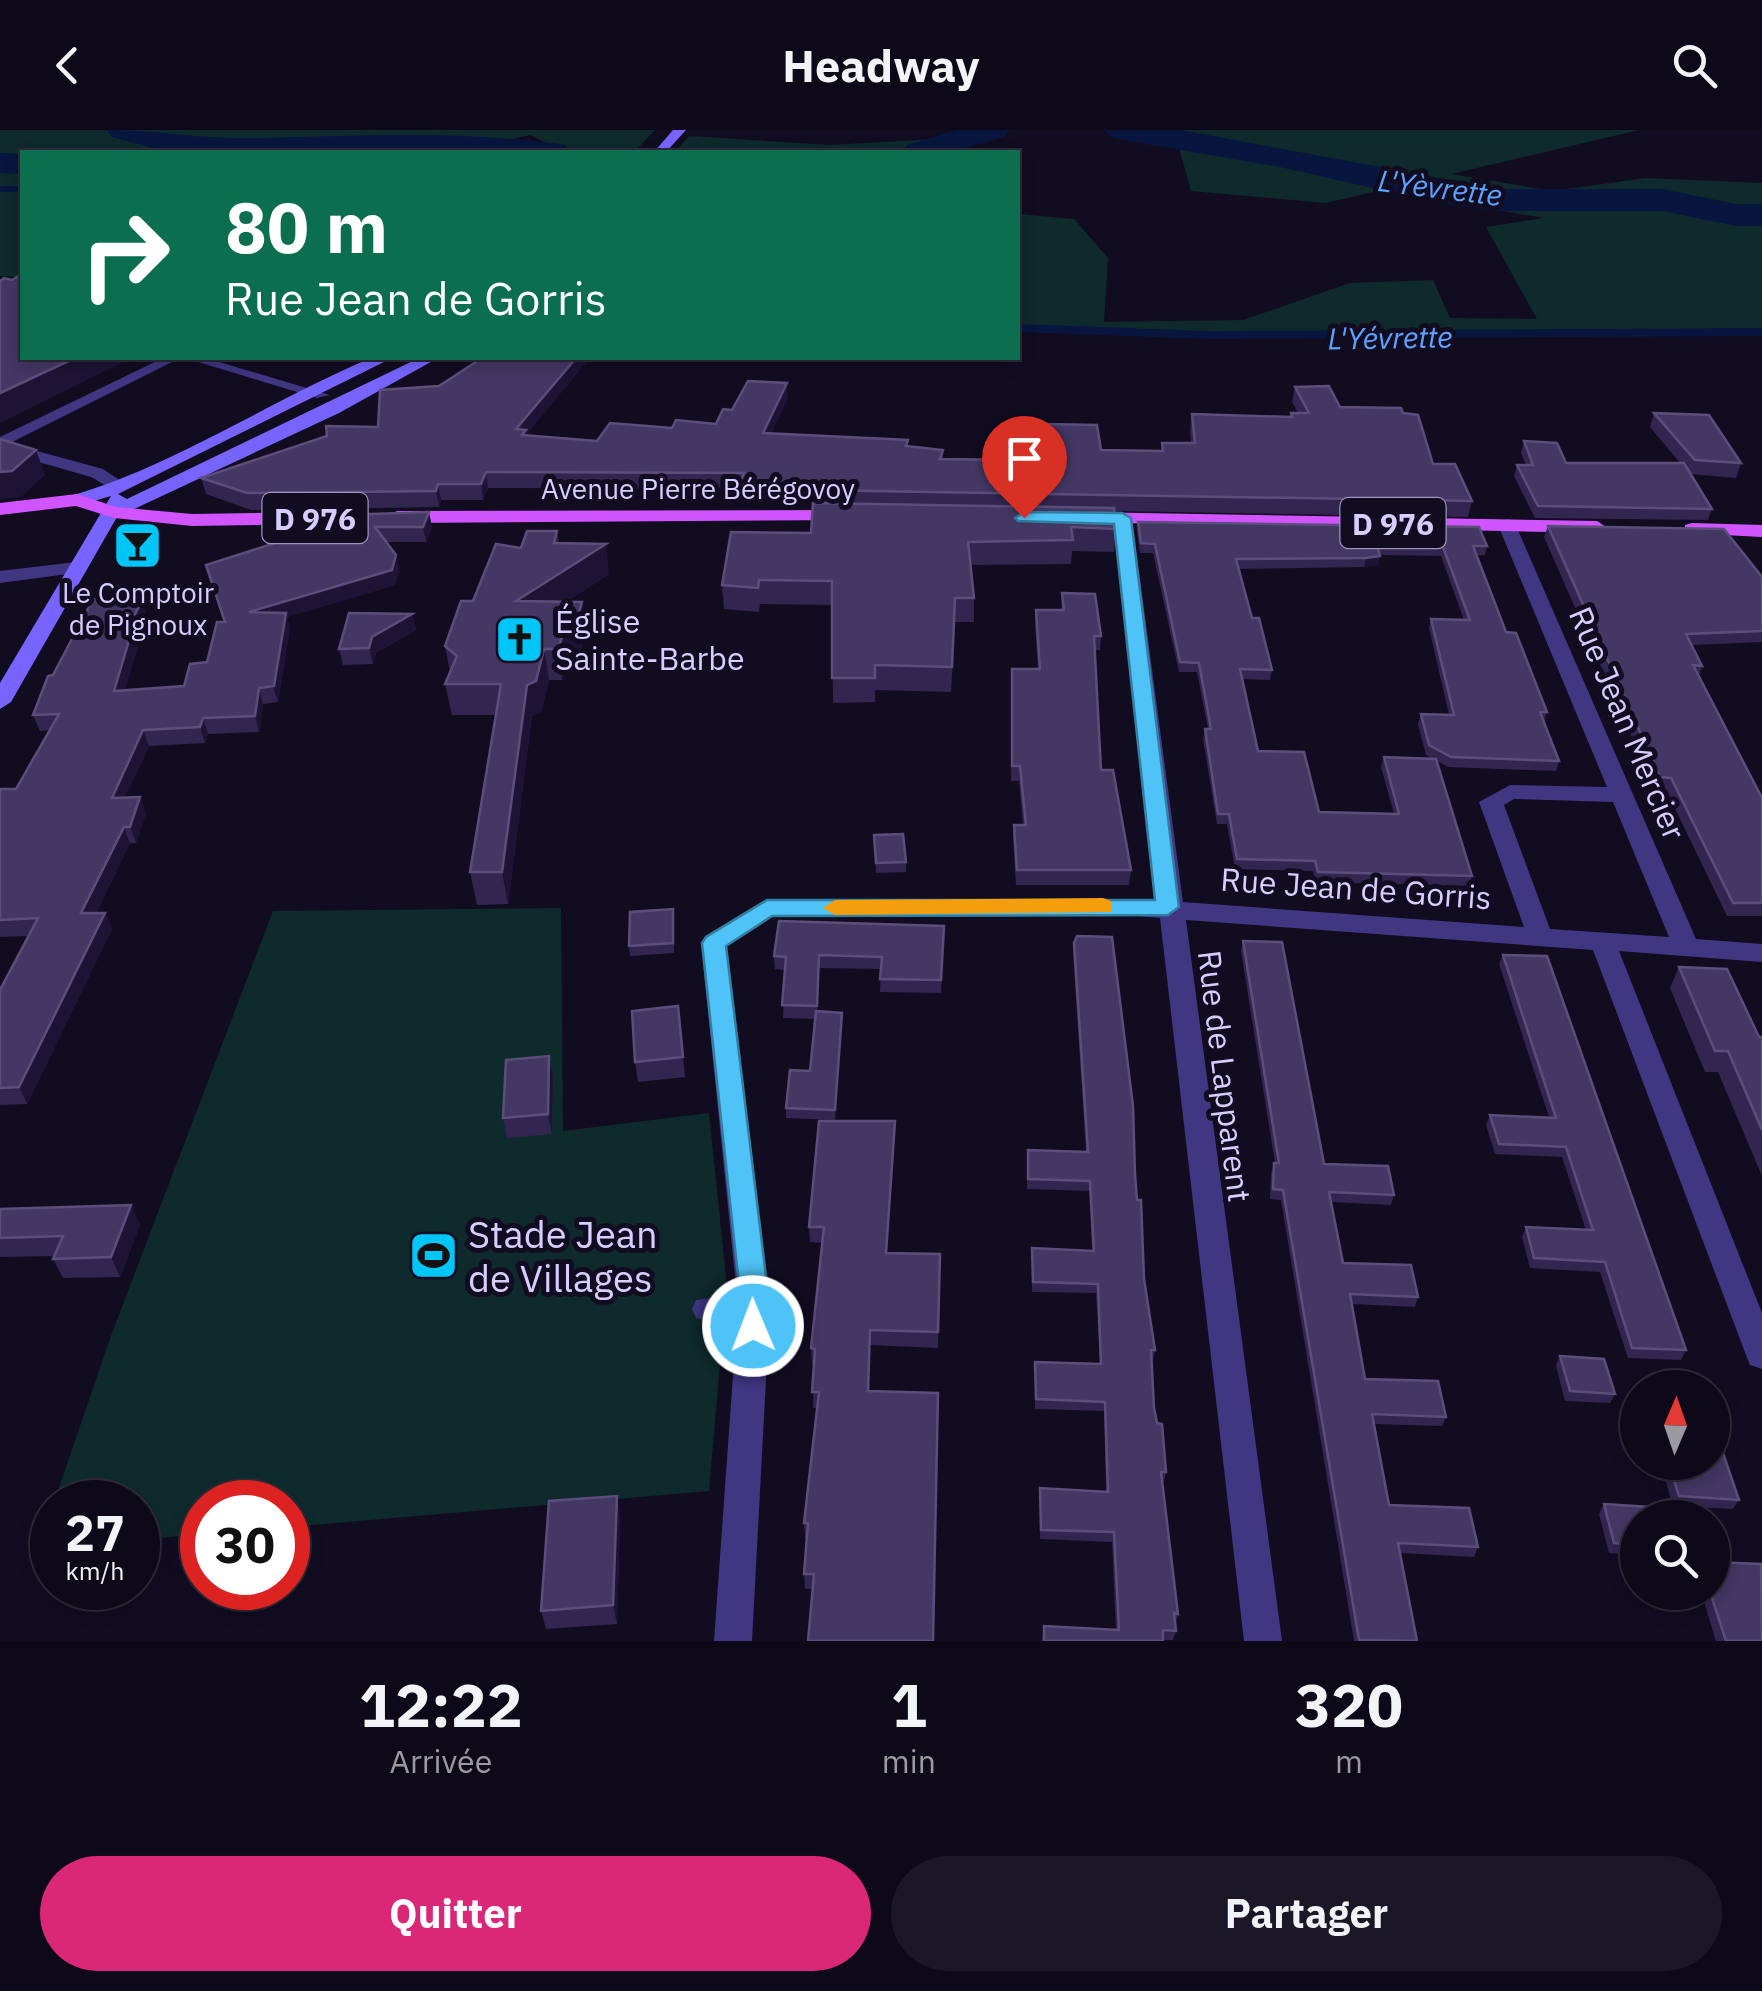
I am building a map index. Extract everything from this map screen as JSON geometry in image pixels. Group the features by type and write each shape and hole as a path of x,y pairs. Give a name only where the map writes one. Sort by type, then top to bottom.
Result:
{"main road":[{"path":"662,150 680,130"},
{"path":"0,525 114,512 426,360"},
{"path":"0,510 77,500 121,487 376,362"},
{"path":"114,512 162,478 315,393"},
{"path":"0,702 76,568 114,512 121,487"},
{"path":"77,500 114,512"},
{"name":"D 976","path":"114,512 192,520 334,518"},
{"name":"Avenue Pierre Bérégovoy","path":"370,517 867,516"},
{"name":"D 976","path":"1058,518 1621,528"},
{"path":"1676,529 1762,530"}],"street":[{"path":"371,389 401,394"},
{"path":"0,445 97,473 121,487"},
{"name":"Rue de Lapparent","path":"1122,518 1263,1641"},
{"name":"Rue Jean Mercier","path":"1508,525 1686,948"},
{"path":"0,578 76,568"},
{"path":"1538,934 1491,802 1510,792 1620,795"},
{"name":"Rue Jean de Gorris","path":"754,1305 714,943 767,908 1168,907 1762,953"},
{"path":"1602,940 1762,1354"},
{"path":"733,1641 754,1305"}],"lane":[{"path":"0,445 169,360"},
{"path":"199,360 315,393"},
{"path":"706,1309 754,1305"}],"green space":[{"path":"0,130 655,130 636,150 560,150 530,135 462,150 20,150 20,277 0,276"},
{"path":"1153,130 1639,130 1451,174 1553,191 1645,178 1762,183 1762,332 1556,330 1209,335 1020,328 1020,214 1074,219 1108,258 1104,322 1243,320 1350,283 1433,280 1450,318 1537,319 1486,227 1544,218 1381,190 1326,203 1191,191 1180,151 1182,136"},
{"path":"689,136 830,145 971,137 942,150 677,150"},
{"name":"Stade Jean de Villages","path":"561,908 563,1131 709,1113 727,1287 706,1303 706,1316 723,1329 709,1491 310,1525 310,1480 180,1480 180,1536 160,1538 160,1480 62,1480 112,1333 273,911"}],"building":[{"path":"20,275 20,360 71,360 0,393 0,281"},
{"path":"479,360 574,360 516,429 526,430 522,435 597,441 610,423 672,428 676,420 716,424 723,409 732,410 748,381 787,383 763,433 908,440 906,446 943,450 940,459 1018,460 1017,454 1051,455 1046,424 1097,425 1101,450 1163,451 1162,443 1195,443 1192,414 1292,417 1291,413 1309,413 1295,387 1329,386 1340,407 1401,408 1403,413 1418,415 1433,464 1455,464 1472,501 814,490 814,483 740,482 744,473 486,472 481,484 438,484 436,491 247,493 201,478 327,436 326,426 378,427 380,390 439,386"},
{"path":"1654,413 1709,415 1741,463 1695,460"},
{"path":"0,439 36,450 12,471 0,472"},
{"path":"1524,441 1557,443 1566,463 1684,463 1712,509 1538,506 1517,465 1533,465"},
{"path":"813,503 1114,508 1116,529 1071,527 1073,540 968,542 974,598 955,598 952,667 875,665 875,678 832,678 832,581 759,580 758,588 722,585 731,532 811,533"},
{"path":"429,512 423,527 375,527 396,555 392,570 249,612 286,613 274,686 259,688 255,716 203,718 200,727 143,730 112,798 140,797 130,827 124,827 81,913 105,913 19,1087 0,1088 0,990 38,918 0,920 0,789 16,789 59,714 33,715 48,676 53,675 93,599 142,601 130,624 134,624 114,691 184,686 190,664 207,662 217,622 225,622 206,565 285,540 281,517"},
{"path":"1138,522 1479,527 1487,546 1473,546 1506,632 1516,633 1547,712 1540,712 1559,761 1451,757 1429,745 1421,714 1454,715 1431,619 1470,620 1443,547 1377,546 1380,556 1366,558 1236,559 1252,618 1259,618 1272,670 1240,669 1258,751 1304,752 1319,812 1399,814 1384,757 1436,759 1472,876 1318,872 1315,861 1237,859 1229,814 1218,814 1205,729 1211,729 1199,663 1180,662 1155,544 1141,543"},
{"path":"1548,526 1724,529 1762,577 1762,631 1686,634 1702,666 1693,665 1762,798 1762,903 1733,903 1671,778 1660,777"},
{"path":"527,531 557,531 554,543 606,544 516,601 582,602 572,636 562,637 558,649 544,649 536,681 527,685 502,872 470,872 501,684 445,684 457,656 445,646 461,601 473,601 496,544 521,548"},
{"path":"1062,593 1095,594 1101,636 1094,636 1101,770 1113,770 1131,870 1017,870 1014,825 1026,825 1020,766 1012,766 1012,669 1040,669 1036,610 1064,610"},
{"path":"349,613 412,614 372,637 369,648 339,649"},
{"path":"903,834 906,862 876,863 874,835"},
{"path":"673,909 673,943 629,946 630,912"},
{"path":"779,921 944,926 941,980 880,979 882,957 819,955 817,1006 782,1005 786,957 774,956"},
{"path":"1077,936 1112,937 1133,1106 1144,1279 1155,1350 1151,1350 1154,1408 1157,1423 1162,1424 1166,1472 1161,1472 1178,1614 1174,1613 1176,1631 1163,1630 1163,1641 1044,1641 1044,1626 1119,1630 1114,1532 1041,1530 1040,1488 1108,1492 1105,1402 1036,1399 1035,1362 1101,1364 1098,1284 1033,1282 1032,1248 1094,1251 1090,1181 1028,1179 1028,1150 1088,1152 1074,943"},
{"path":"1243,941 1282,942 1324,1164 1388,1166 1394,1195 1329,1192 1343,1263 1411,1265 1418,1297 1350,1294 1365,1379 1438,1381 1446,1417 1372,1414 1389,1505 1469,1508 1478,1547 1398,1543 1417,1641 1359,1640 1283,1190 1273,1189 1274,1163 1279,1163"},
{"path":"1503,955 1547,956 1686,1350 1632,1348 1605,1262 1534,1258 1526,1227 1593,1230 1566,1147 1499,1144 1490,1115 1556,1118"},
{"path":"1679,967 1727,969 1762,1037 1762,1130 1728,1051 1715,1051"},
{"path":"678,1006 683,1057 635,1062 632,1011"},
{"path":"816,1011 842,1013 835,1110 786,1108 790,1070 810,1071"},
{"path":"549,1056 548,1114 503,1118 506,1060"},
{"path":"819,1121 895,1121 886,1253 940,1254 938,1332 870,1330 868,1391 938,1393 933,1641 808,1641 814,1574 804,1574 808,1523 804,1523 819,1392 812,1392 815,1349 811,1348 824,1227 809,1227"},
{"path":"131,1205 111,1257 53,1259 63,1236 0,1238 0,1209"},
{"path":"1560,1356 1604,1359 1615,1394 1570,1391"},
{"path":"1730,1474 1739,1500 1679,1496 1674,1480 1730,1480"},
{"path":"617,1496 613,1605 541,1611 549,1501"},
{"path":"1604,1504 1620,1505 1620,1544 1614,1543"},
{"path":"1730,1563 1761,1564 1762,1641 1726,1641 1716,1610 1730,1610"}],"waterway":[{"path":"124,130 167,142 211,148 467,140 501,141 546,150"},
{"name":"L'Yèvrette","path":"926,150 992,130"},
{"name":"L'Yèvrette","path":"1122,130 1280,157 1443,193 1498,200 1662,200 1736,215 1762,215"},
{"path":"0,163 20,164"},
{"name":"L'Yévrette","path":"0,189 20,189"},
{"name":"L'Yévrette","path":"1020,328 1209,335 1762,332"}],"slow traffic":[{"path":"835,908 1103,906"}],"place":[{"name":"Le Comptoir de Pignoux","path":"138,545"},
{"name":"Église Sainte-Barbe","path":"520,639"},
{"name":"Stade Jean de Villages","path":"433,1255"}],"route":[{"path":"753,1326 753,1285 714,943 767,908 1168,907 1122,518 1024,518"}]}
